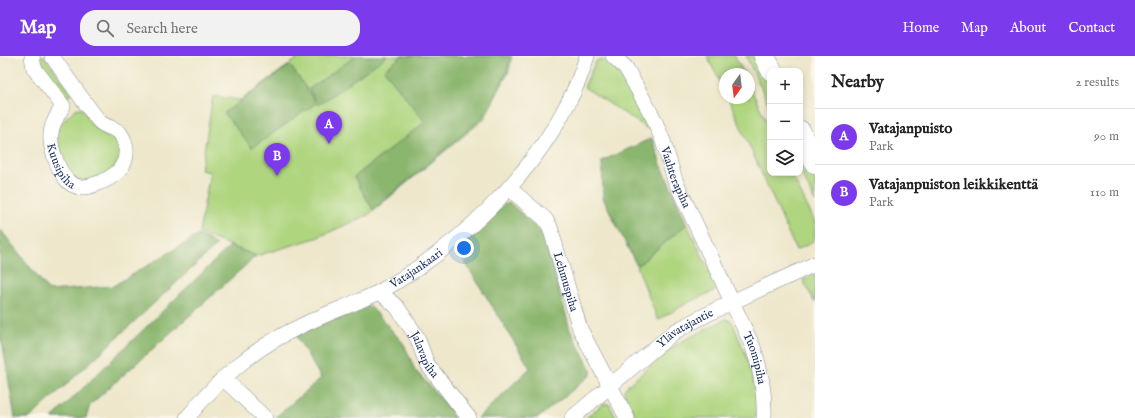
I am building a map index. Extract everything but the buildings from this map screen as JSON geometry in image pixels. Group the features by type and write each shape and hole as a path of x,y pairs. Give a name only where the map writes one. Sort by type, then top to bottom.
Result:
{"street":[{"path":"32,56 34,68 63,106 80,96"},
{"name":"Kuusipiha","path":"52,56 100,122 119,132 125,142 127,156 122,168 113,177 95,185 83,187 75,186 66,181 59,170 51,146 51,132 63,106"},
{"name":"Vatajankaari","path":"186,418 222,378 254,352 303,325 380,292 446,248 464,232 509,188 544,143 568,103 587,56"},
{"name":"Vaahterapiha","path":"613,56 626,68 654,119 663,141 675,180 733,302"},
{"path":"764,56 770,68"},
{"path":"803,137 815,163"},
{"name":"Lehmuspiha","path":"509,188 545,220 550,228 580,329 610,385"},
{"name":"Ylävatajantie","path":"572,418 674,332 733,302 815,264"},
{"name":"Jalavapiha","path":"380,292 397,307 417,337 427,364 469,418"},
{"name":"Tuomipiha","path":"733,302 758,361 764,391 764,418"},
{"path":"222,378 265,418"},
{"path":"610,385 627,418"}],"green space":[{"path":"38,56 44,56 72,94 63,99 40,67"},
{"path":"301,56 512,56 509,71 484,119 368,215 316,238 256,256 199,233 210,172 201,170 213,96 241,100"},
{"path":"356,56 387,56 318,105 316,103 252,148 224,113 290,65 315,101 309,89"},
{"path":"402,56 510,56 507,72 482,118 373,210 354,177 425,122 384,70"},
{"path":"707,56 735,56 741,68 719,68 719,80"},
{"path":"746,56 756,56 767,78 767,101 755,75 755,68 752,68"},
{"path":"601,60 608,63 615,69 622,78 635,100 648,129 584,87 596,61"},
{"path":"755,98 767,123 767,176 792,176 815,222 815,238 811,243 796,250 731,104 755,104"},
{"path":"78,108 82,109 96,128 113,137 119,144 121,156 112,172 86,184 68,174 56,137 58,127 74,110"},
{"path":"652,138 660,162 687,224 637,266 603,198 602,161"},
{"path":"803,152 815,178 815,202 803,176"},
{"path":"510,203 540,231 545,239 570,330 591,370 591,375 538,418 478,418 530,368 457,249 503,205"},
{"path":"687,224 718,289 689,302 658,320 637,266"},
{"path":"0,229 49,291 113,286 199,235 217,245 30,418 15,418 3,346 0,337"},
{"path":"230,246 256,256 90,405 86,418 52,418"},
{"path":"815,274 815,303 803,280"},
{"path":"366,306 371,307 404,344 415,370 448,406 454,418 276,417 321,378 296,335"},
{"path":"726,319 732,322 754,380 757,405 756,418 637,418 625,396 624,390 628,385 677,344"},
{"path":"603,404 609,404 616,418 586,418"}],"place":[{"name":"Vatajanpuisto","path":"329,144"},
{"name":"Vatajanpuiston leikkikenttä","path":"277,176"}]}
